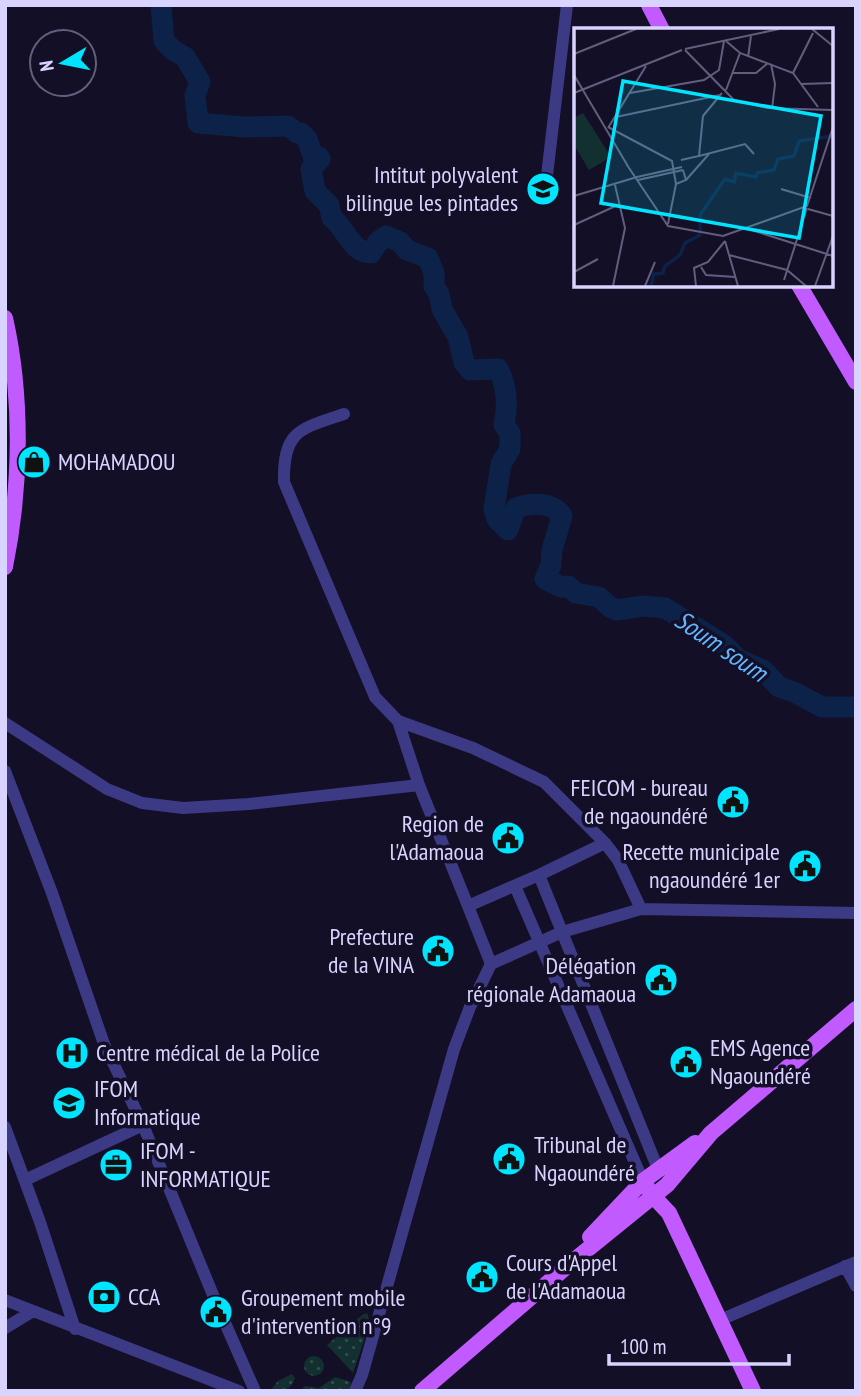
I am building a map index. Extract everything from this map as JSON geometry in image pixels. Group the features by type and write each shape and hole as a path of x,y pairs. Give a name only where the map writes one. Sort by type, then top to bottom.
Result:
{"main road":[{"path":"649,5 661,28"},
{"path":"800,287 856,383"},
{"path":"5,318 17,433 13,528 5,567"},
{"path":"572,1262 584,1244 643,1181 711,1133 856,1009"},
{"path":"422,1391 572,1262 667,1185 711,1133"},
{"path":"658,1169 667,1185 669,1213"},
{"path":"643,1181 669,1213 753,1391"}],"street":[{"path":"546,184 568,5"},
{"path":"344,414 302,429 288,444 284,482 375,697 398,720 473,748 544,782 605,843 618,860 641,909"},
{"path":"398,720 419,785 491,964"},
{"path":"5,723 107,789 142,803 183,808 249,804 419,785"},
{"path":"5,771 52,893 104,1044 143,1125 255,1391"},
{"path":"468,906 605,843"},
{"path":"539,875 658,1169"},
{"path":"514,886 643,1181"},
{"path":"355,1391 362,1375 454,1049 491,964 562,932 641,909 856,913"},
{"path":"25,1180 143,1125"},
{"path":"5,1127 75,1329"},
{"path":"720,1320 850,1264 856,1286"},
{"path":"5,1300 239,1391"},
{"path":"5,1328 33,1311"}],"green space":[{"path":"367,1313 370,1322 353,1373 327,1345"},
{"path":"314,1356 321,1359 324,1366 321,1373 314,1376 307,1373 304,1366 307,1359"},
{"path":"292,1374 295,1378 288,1388 270,1391 278,1381"},
{"path":"335,1377 351,1382 349,1391 300,1391 305,1386 319,1388"}],"waterway":[{"name":"Soum soum","path":"161,5 164,41 185,57 200,82 195,95 198,123 244,127 288,126 301,133 307,139 313,156 320,159 311,169 315,191 329,205 332,218 358,249 371,253 386,236 400,242 407,250 428,258 434,273 434,286 442,309 458,337 464,363 470,370 498,369 504,383 504,425 510,433 510,449 501,464 494,509 497,519 508,530 516,508 535,504 553,508 562,516 552,550 551,565 545,579 561,587 568,586 576,593 599,597 617,610 643,606 665,608 724,645 738,659 763,670 779,687 822,707 856,707"}],"place":[{"name":"Intitut polyvalent bilingue les pintades","path":"543,189"},
{"name":"MOHAMADOU","path":"34,462"},
{"name":"FEICOM - bureau de ngaoundéré","path":"733,802"},
{"name":"Region de l'Adamaoua","path":"508,838"},
{"name":"Recette municipale ngaoundéré 1er","path":"805,866"},
{"name":"Prefecture de la VINA","path":"438,951"},
{"name":"Délégation régionale Adamaoua","path":"661,980"},
{"name":"Centre médical de la Police","path":"72,1053"},
{"name":"EMS Agence Ngaoundéré","path":"686,1062"},
{"name":"IFOM Informatique","path":"69,1103"},
{"name":"Tribunal de Ngaoundéré","path":"509,1159"},
{"name":"IFOM - INFORMATIQUE","path":"116,1165"},
{"name":"Cours d'Appel de l'Adamaoua","path":"482,1277"},
{"name":"CCA","path":"104,1297"},
{"name":"Groupement mobile d'intervention n°9","path":"216,1312"}]}
